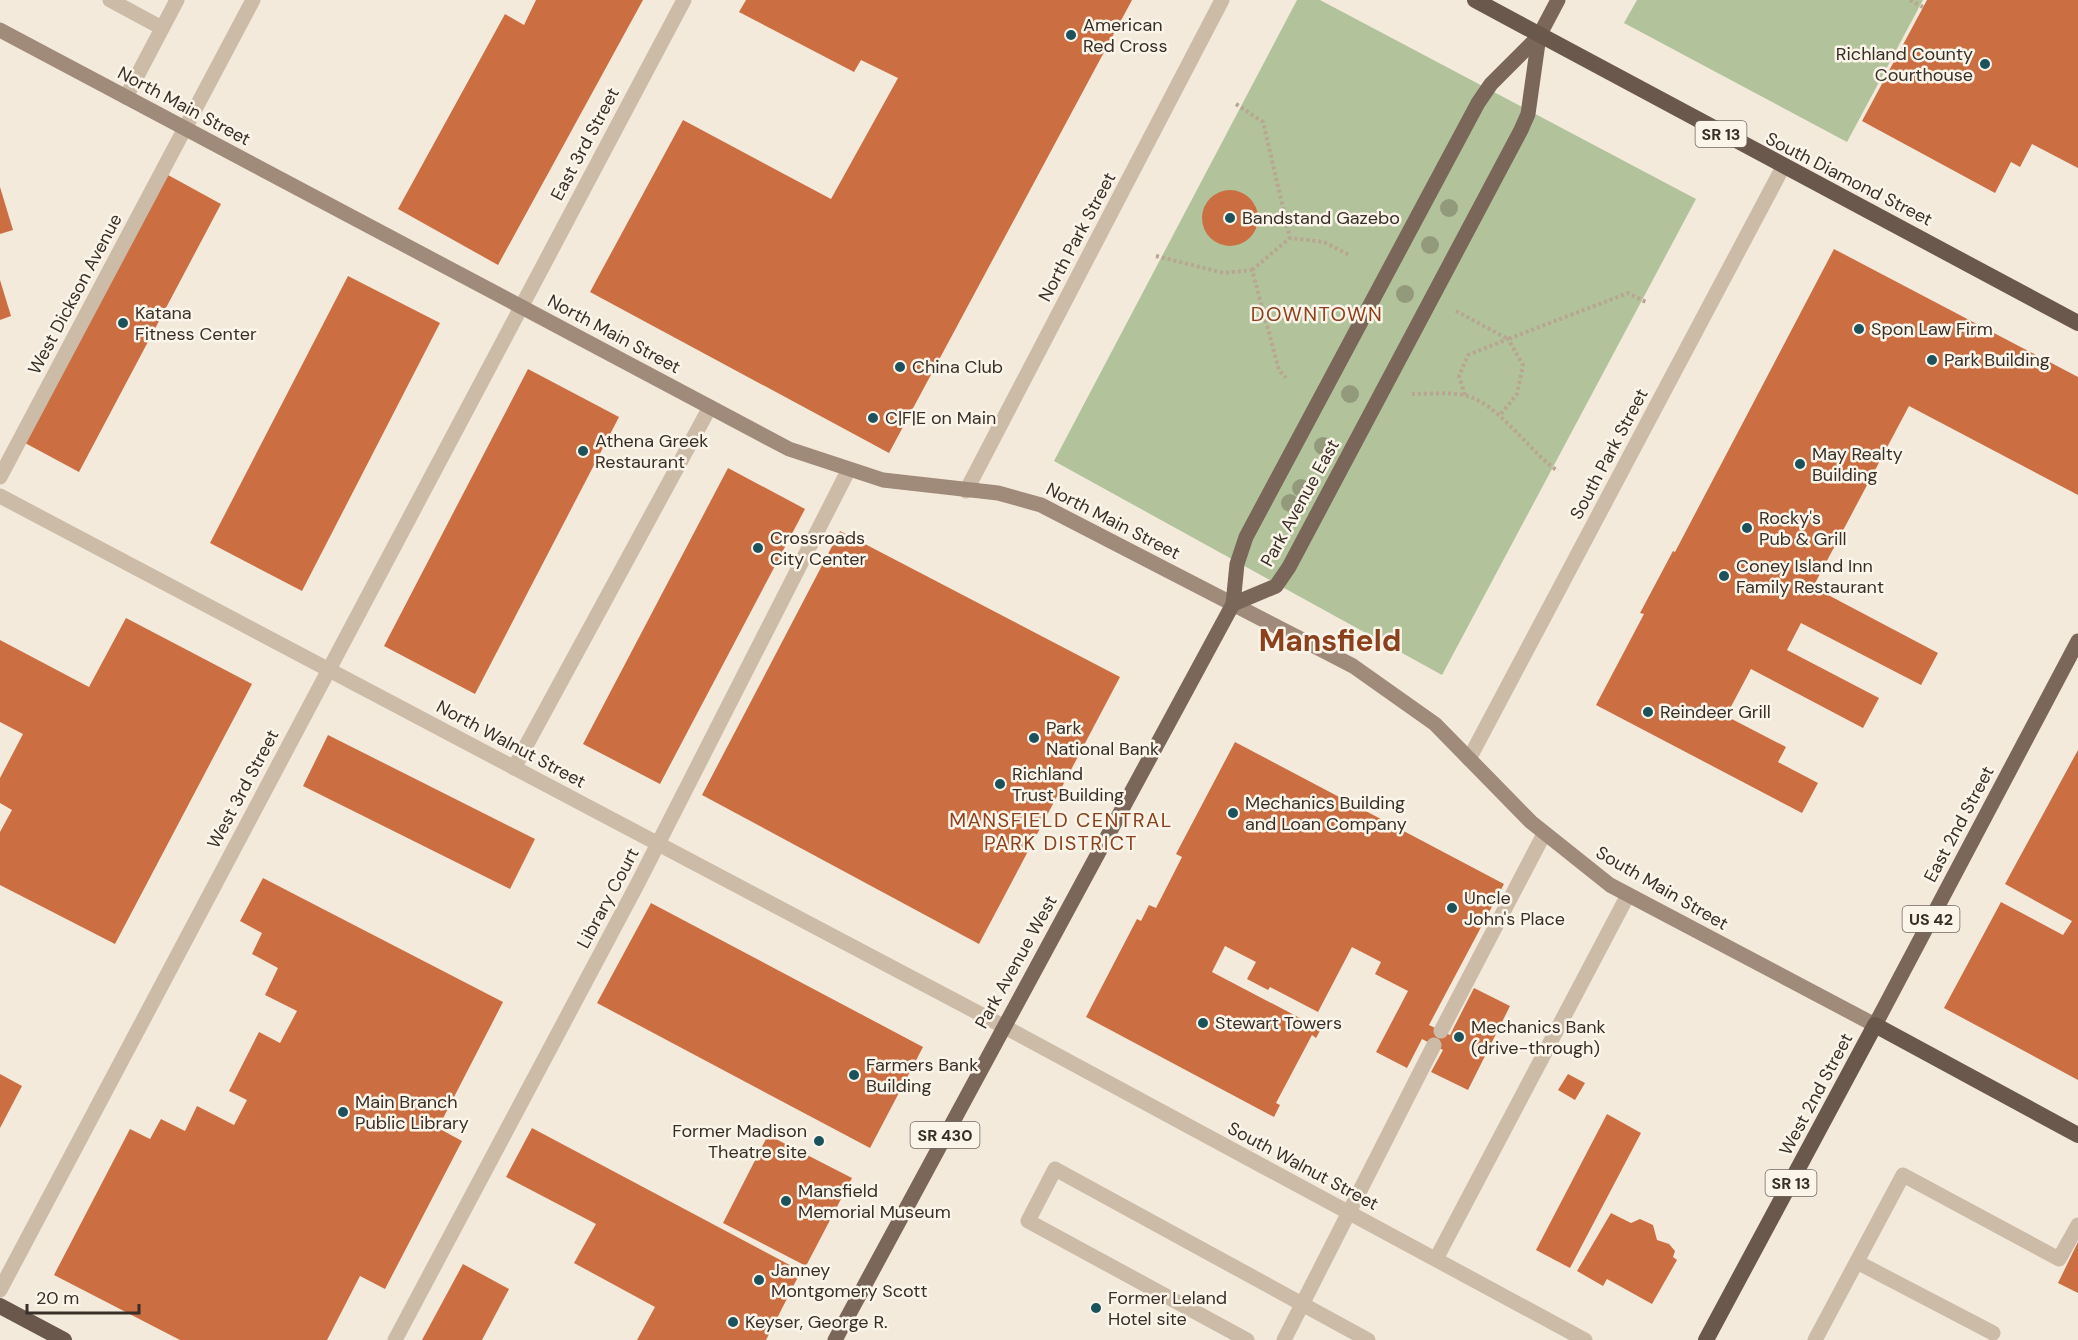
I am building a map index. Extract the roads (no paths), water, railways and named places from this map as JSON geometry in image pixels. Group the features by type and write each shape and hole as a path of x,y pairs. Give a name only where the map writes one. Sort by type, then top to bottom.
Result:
{"highway":[{"name":"SR 13","path":"1475,0 1539,36"},
{"name":"South Diamond Street","path":"1539,36 2078,323"},
{"name":"South Main Street","path":"1875,1025 2078,1135"},
{"name":"West 2nd Street","path":"1706,1340 1875,1025"},
{"path":"0,1306 64,1340"}],"main road":[{"name":"Park Avenue East","path":"1539,36 1527,114 1521,130 1289,567 1276,586 1233,604 1237,564 1246,537 1445,162 1484,93 1539,36 1558,0"},
{"name":"North Main Street","path":"0,30 789,449 848,471 883,480 1020,497 1041,505 1233,604"},
{"name":"South Main Street","path":"1233,604 1362,672 1435,724 1544,834 1586,867 1628,895 1875,1025"},
{"name":"Park Avenue West","path":"835,1340 1233,604"},
{"name":"East 2nd Street","path":"1875,1025 2078,641"}],"street":[{"path":"110,0 162,28"},
{"path":"126,97 177,0"},
{"name":"West Dickson Avenue","path":"0,477 253,0"},
{"name":"East 3rd Street","path":"520,306 684,0"},
{"name":"North Park Street","path":"966,491 1222,0"},
{"name":"South Park Street","path":"1469,759 1783,167"},
{"name":"West 3rd Street","path":"0,1290 520,306"},
{"path":"514,768 710,407"},
{"name":"Library Court","path":"395,1340 658,844 848,471"},
{"name":"North Walnut Street","path":"0,496 1003,1026"},
{"path":"1284,1340 1350,1214 1437,1038 1544,834"},
{"path":"1436,1259 1628,895"},
{"name":"South Walnut Street","path":"1003,1026 1585,1340"},
{"path":"1246,1340 1028,1221 1055,1169 1368,1340"},
{"path":"1815,1340 1903,1175 2060,1260 2078,1224"},
{"path":"1857,1262 1993,1334"}],"place":[{"name":"American Red Cross","path":"1071,35"},
{"name":"Richland County Courthouse","path":"1985,64"},
{"name":"Bandstand Gazebo","path":"1230,218"},
{"name":"Katana Fitness Center","path":"123,323"},
{"name":"Spon Law Firm","path":"1859,329"},
{"name":"Park Building","path":"1932,360"},
{"name":"China Club","path":"900,367"},
{"name":"C|F|E on Main","path":"873,418"},
{"name":"Athena Greek Restaurant","path":"583,451"},
{"name":"May Realty Building","path":"1800,464"},
{"name":"Rocky's Pub & Grill","path":"1747,528"},
{"name":"Crossroads City Center","path":"758,548"},
{"name":"Coney Island Inn Family Restaurant","path":"1724,576"},
{"name":"Reindeer Grill","path":"1648,712"},
{"name":"Park National Bank","path":"1034,738"},
{"name":"Richland Trust Building","path":"1000,784"},
{"name":"Mechanics Building and Loan Company","path":"1233,813"},
{"name":"Uncle John's Place","path":"1452,908"},
{"name":"Stewart Towers","path":"1203,1023"},
{"name":"Mechanics Bank (drive-through)","path":"1459,1037"},
{"name":"Farmers Bank Building","path":"854,1075"},
{"name":"Main Branch Public Library","path":"343,1112"},
{"name":"Former Madison Theatre site","path":"819,1141"},
{"name":"Mansfield Memorial Museum","path":"786,1201"},
{"name":"Janney Montgomery Scott","path":"759,1280"},
{"name":"Former Leland Hotel site","path":"1096,1308"},
{"name":"Keyser, George R.","path":"733,1322"}],"district":[{"name":"DOWNTOWN","path":"1317,314"},
{"name":"Mansfield","path":"1330,640"},
{"name":"MANSFIELD CENTRAL PARK DISTRICT","path":"1061,832"}]}
